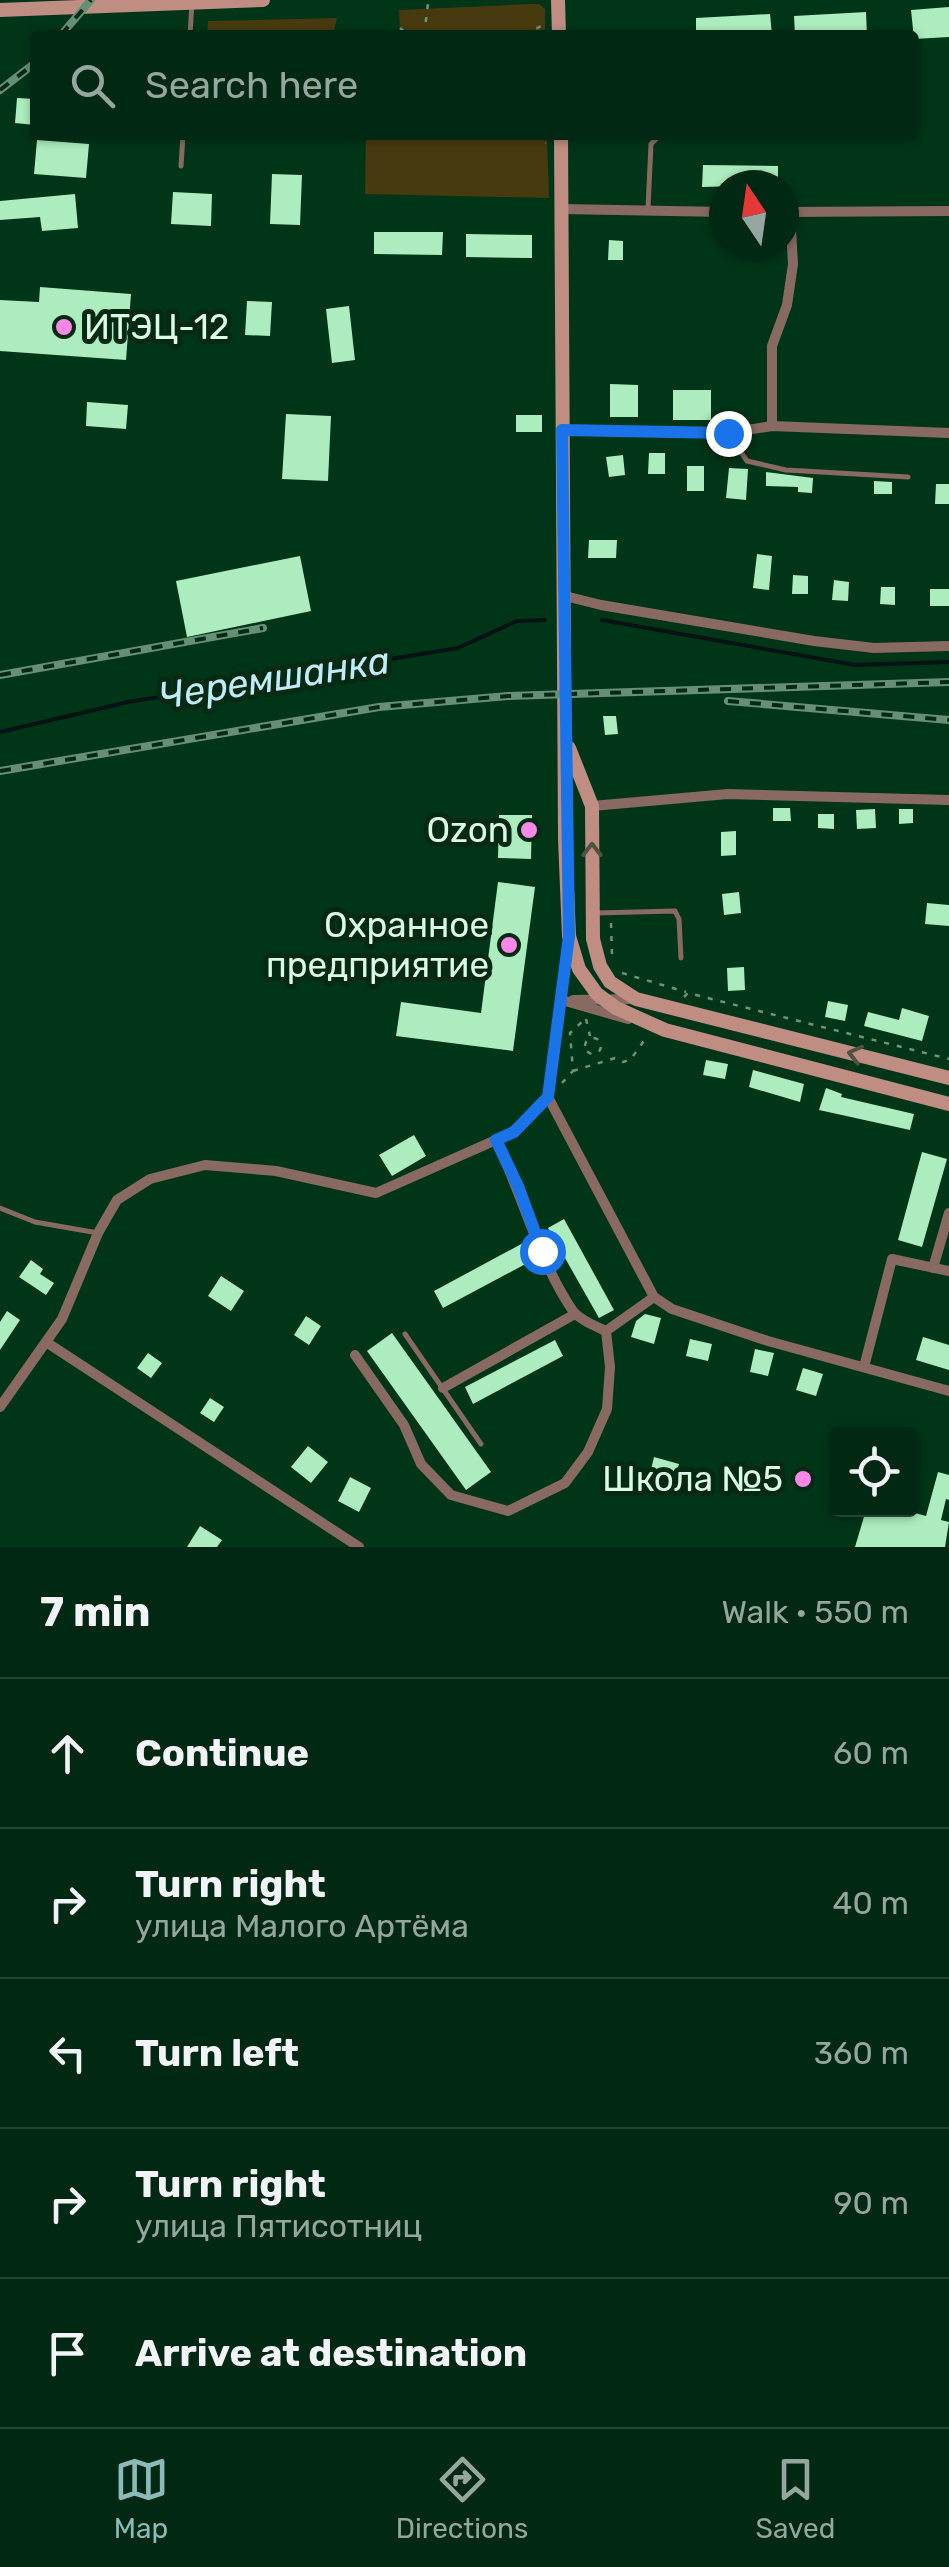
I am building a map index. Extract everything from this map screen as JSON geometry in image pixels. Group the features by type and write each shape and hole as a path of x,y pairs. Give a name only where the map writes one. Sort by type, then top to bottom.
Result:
{"main road":[{"path":"0,10 34,4 263,0"},
{"path":"558,0 558,30"},
{"path":"555,140 562,209 569,936 578,969 597,994 616,1008 665,1030 949,1104"},
{"path":"565,738 592,806 592,940 610,982 636,999 944,1077"}],"street":[{"path":"562,209 709,212"},
{"path":"799,212 949,210"},
{"path":"772,426 772,346 787,305 793,260"},
{"path":"562,430 728,433 772,426 949,432"},
{"path":"565,600 814,641 874,648 949,646"},
{"path":"592,806 728,794 949,800"},
{"path":"0,1407 62,1319 98,1233 117,1200 150,1179 205,1166 276,1171 376,1193 514,1132 548,1097 569,936"},
{"path":"562,1000 636,999"},
{"path":"562,1000 665,1030"},
{"path":"944,1077 949,1062"},
{"path":"548,1097 654,1297 672,1309 768,1341 949,1391"},
{"path":"496,1140 542,1251 575,1314 606,1331"},
{"path":"933,1268 949,1213"},
{"path":"864,1367 892,1259 949,1271"},
{"path":"606,1331 654,1297"},
{"path":"443,1388 575,1314"},
{"path":"355,1355 404,1425 420,1464 451,1495 508,1510 564,1483 588,1452 607,1410 610,1367 606,1331"},
{"path":"46,1342 359,1547"}],"lane":[{"path":"190,30 192,1"},
{"path":"181,166 183,140"},
{"path":"648,211 651,144 655,140"},
{"path":"728,433 747,462 786,470 908,477"},
{"path":"593,913 675,911 679,919 680,958"},
{"path":"0,1208 35,1222 98,1233"},
{"path":"405,1334 481,1444"}],"path":[{"path":"425,30 428,4"},
{"path":"534,30 548,22"},
{"path":"611,912 612,964"},
{"path":"615,969 688,993"},
{"path":"572,1071 570,1032 586,1018 592,1018"},
{"path":"586,1018 590,1038"},
{"path":"548,1097 572,1071 616,1058 623,1062 630,1059 648,1036"},
{"path":"590,1038 586,1050 596,1054"},
{"path":"590,1038 601,1044 596,1054 598,1064"}],"shaded area":[{"path":"539,4 545,9 545,30 400,30 399,10"},
{"path":"337,18 334,30 207,30 208,21"},
{"path":"366,140 547,140 549,198 365,194"}],"building":[{"path":"949,7 949,37 919,39 919,30 913,30 911,10"},
{"path":"866,12 867,30 795,30 794,16"},
{"path":"770,14 772,30 696,30 696,18"},
{"path":"17,98 30,99 30,124 15,123"},
{"path":"37,140 89,144 86,178 34,174"},
{"path":"703,165 778,166 778,170 709,170 709,187 702,187"},
{"path":"272,174 302,175 300,225 270,224"},
{"path":"173,192 212,194 211,226 171,224"},
{"path":"75,194 78,228 42,231 40,217 0,220 0,201"},
{"path":"374,232 443,232 442,255 374,254"},
{"path":"466,234 532,235 532,258 466,257"},
{"path":"609,240 623,241 623,260 608,260"},
{"name":"ИТЭЦ-12","path":"40,287 131,294 126,360 0,351 0,300 39,302"},
{"path":"247,301 272,302 270,336 245,335"},
{"path":"349,306 355,360 332,363 326,309"},
{"path":"610,384 638,385 638,417 610,417"},
{"path":"673,390 711,390 711,420 673,420"},
{"path":"87,402 128,405 126,429 86,426"},
{"path":"286,414 331,416 328,481 282,479"},
{"path":"516,415 542,415 542,432 516,432"},
{"path":"649,453 665,453 665,474 648,474"},
{"path":"623,455 625,475 609,477 606,457"},
{"path":"687,466 704,466 704,491 687,491"},
{"path":"729,468 748,469 746,500 726,498"},
{"path":"766,472 813,478 812,493 798,492 798,487 766,486"},
{"path":"874,481 892,482 892,494 874,494"},
{"path":"936,484 949,484 949,504 935,504"},
{"path":"589,540 617,540 616,558 588,558"},
{"path":"757,554 772,556 769,590 753,588"},
{"path":"300,556 311,611 187,637 176,581"},
{"path":"793,575 808,576 808,594 792,594"},
{"path":"834,580 849,582 848,601 832,600"},
{"path":"881,587 895,587 895,605 880,604"},
{"path":"930,589 949,589 949,606 930,606"},
{"path":"603,716 616,716 618,734 605,735"},
{"path":"773,808 790,808 791,821 773,821"},
{"path":"875,809 876,828 857,829 856,810"},
{"path":"899,809 913,809 913,823 899,824"},
{"path":"818,814 834,814 834,829 818,828"},
{"path":"499,815 532,815 531,859 498,858"},
{"path":"736,831 736,855 721,856 721,832"},
{"name":"Охранное предприятие","path":"498,882 535,887 513,1051 396,1036 401,1002 481,1013"},
{"path":"739,892 741,913 724,915 722,894"},
{"path":"927,903 949,905 949,926 925,924"},
{"path":"744,967 745,990 728,991 727,968"},
{"path":"828,1001 848,1005 845,1021 825,1017"},
{"path":"902,1008 929,1016 922,1041 864,1026 868,1012 899,1020"},
{"path":"706,1060 728,1064 725,1079 703,1075"},
{"path":"753,1070 804,1084 800,1102 749,1087"},
{"path":"826,1088 842,1094 841,1097 914,1114 910,1130 819,1110"},
{"path":"414,1135 426,1156 392,1176 379,1155"},
{"path":"922,1152 947,1159 922,1247 898,1240"},
{"path":"564,1219 614,1310 599,1318 548,1228"},
{"path":"525,1242 535,1259 443,1308 434,1291"},
{"path":"31,1260 43,1269 40,1274 54,1283 46,1295 19,1277"},
{"path":"221,1276 244,1291 231,1311 208,1296"},
{"path":"7,1311 20,1320 0,1350 0,1322"},
{"path":"645,1314 661,1318 654,1344 631,1337 636,1321"},
{"path":"306,1316 321,1326 309,1345 294,1335"},
{"path":"392,1333 491,1472 466,1490 367,1351"},
{"path":"923,1337 949,1345 949,1370 916,1360"},
{"path":"690,1339 712,1344 708,1361 686,1356"},
{"path":"555,1340 563,1356 473,1404 465,1387"},
{"path":"755,1349 774,1353 768,1376 750,1372"},
{"path":"148,1353 162,1363 151,1378 137,1368"},
{"path":"803,1368 823,1374 816,1396 796,1390"},
{"path":"210,1398 224,1407 214,1422 200,1413"},
{"path":"308,1446 328,1462 311,1483 291,1467"},
{"path":"654,1457 679,1464 673,1488 648,1482"},
{"path":"938,1472 949,1475 949,1500 946,1499 941,1520 949,1522 945,1547 855,1547 864,1517 926,1516"},
{"path":"350,1477 371,1488 359,1512 338,1501"},
{"path":"200,1526 222,1540 217,1547 187,1547"}],"waterway":[{"name":"Черемшанка","path":"0,732 128,702 458,648 517,621 545,620"},
{"name":"Черемшанка","path":"602,620 855,665 949,662"}],"railway":[{"path":"65,30 91,0"},
{"path":"0,90 30,67"},
{"path":"0,675 263,628"},
{"path":"0,771 379,707 508,696 949,682"},
{"path":"728,701 949,720"}],"place":[{"name":"ИТЭЦ-12","path":"64,327"},
{"name":"Ozon","path":"529,830"},
{"name":"Охранное предприятие","path":"509,945"},
{"name":"Школа №5","path":"803,1479"}],"route":[{"path":"542,1251 496,1140 514,1132 548,1097 569,936 562,430 728,433"}]}
